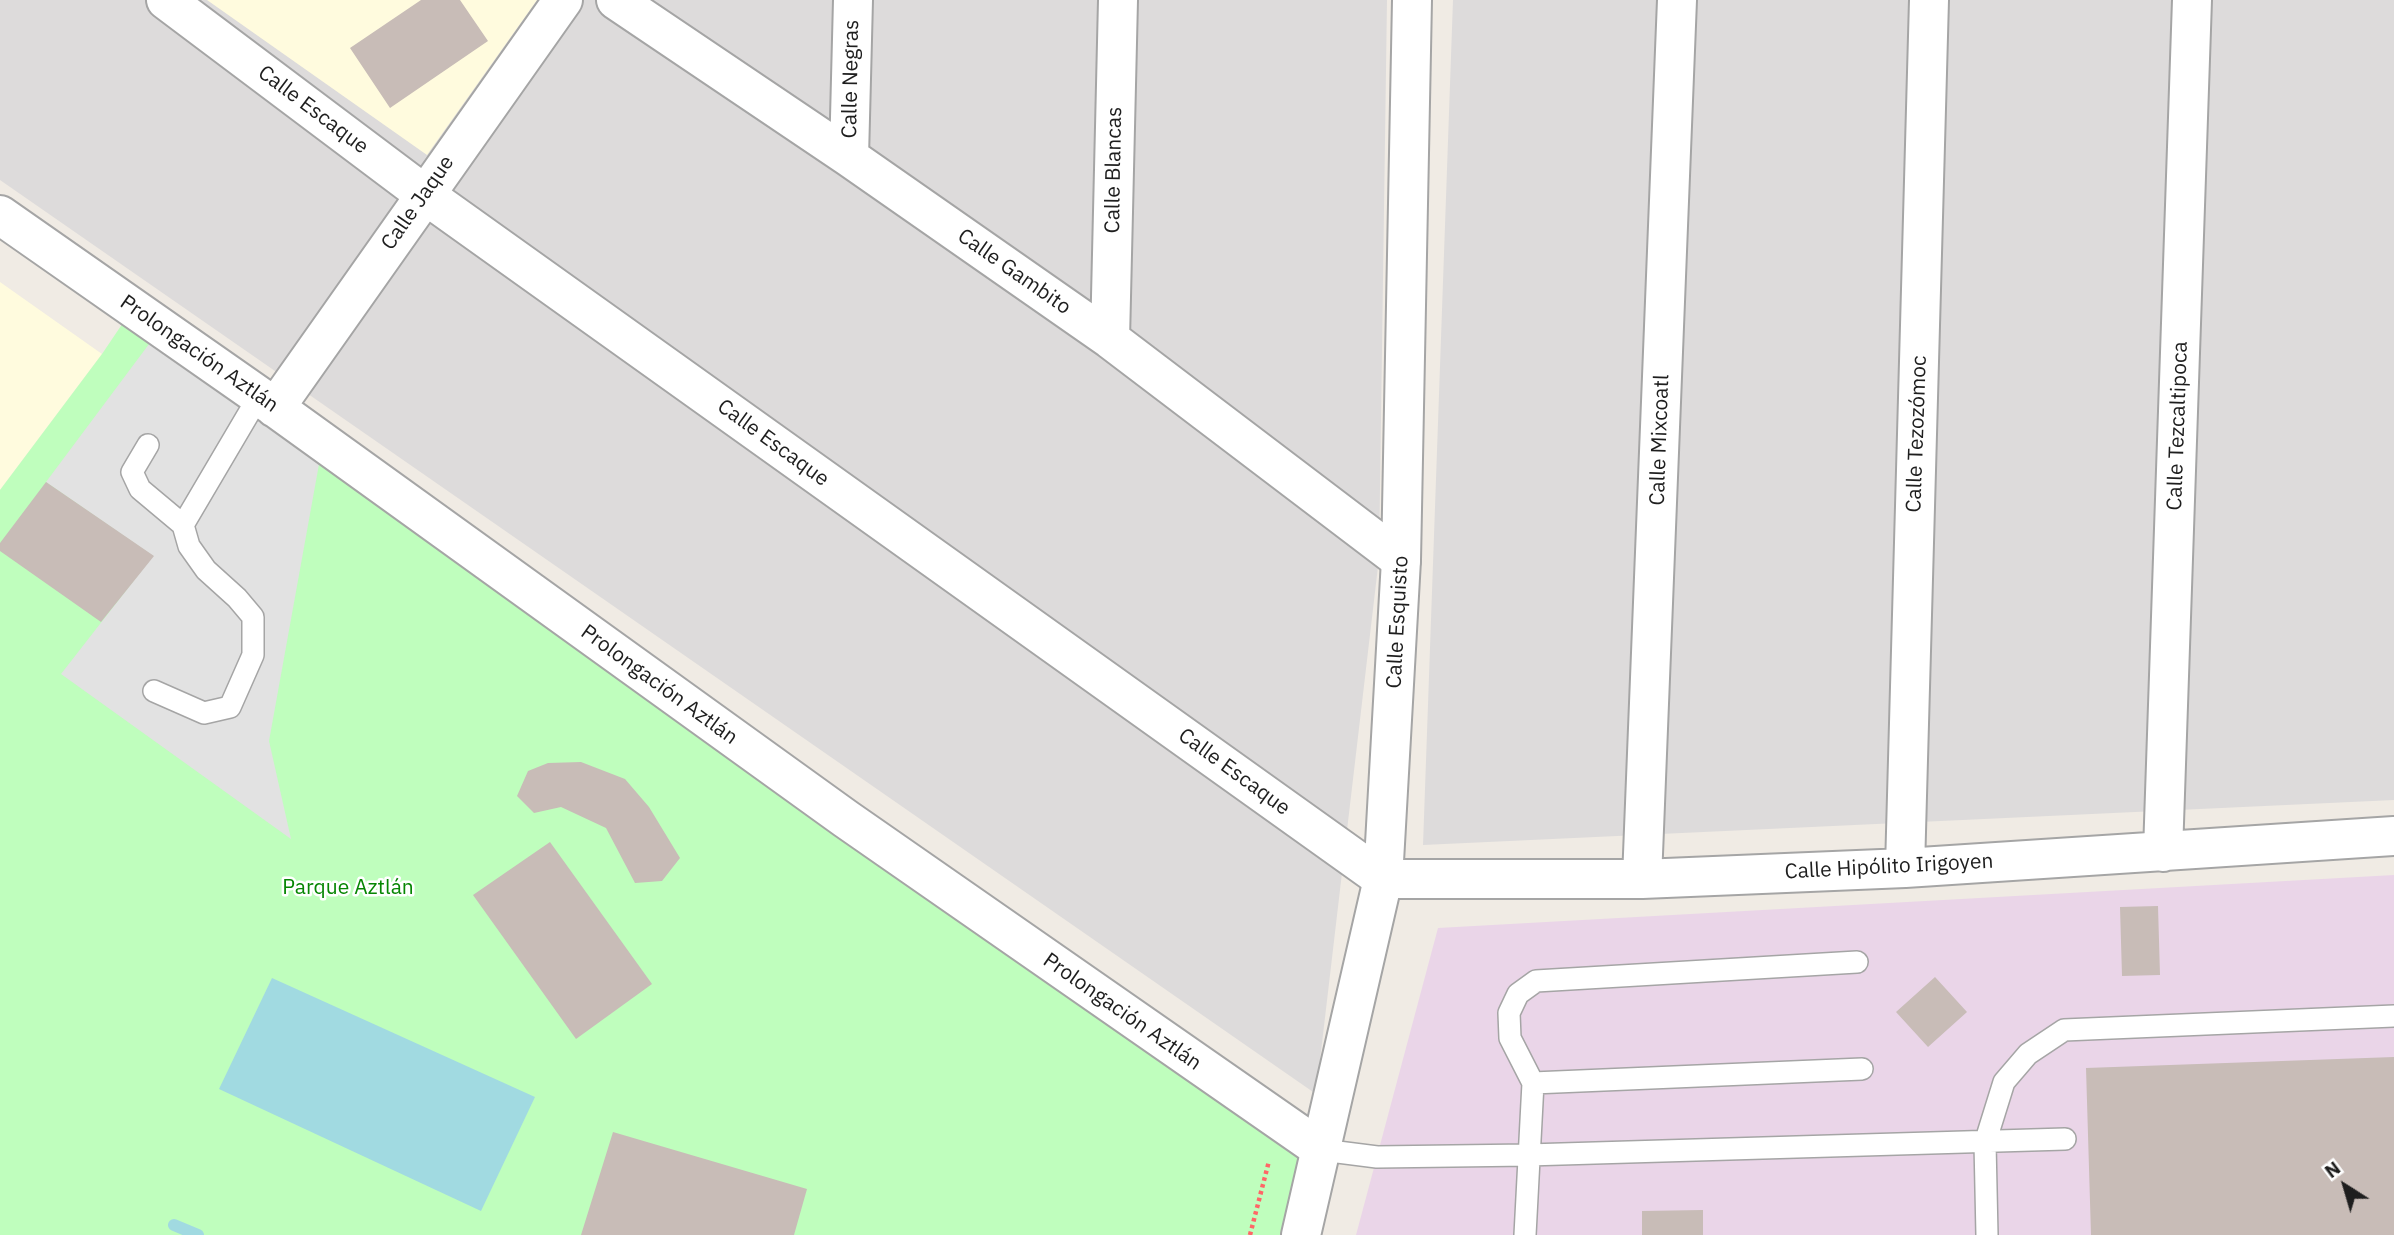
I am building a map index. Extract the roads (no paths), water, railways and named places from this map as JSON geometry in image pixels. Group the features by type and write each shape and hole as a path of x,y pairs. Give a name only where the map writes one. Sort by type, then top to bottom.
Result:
{"street":[{"name":"Calle Escaque","path":"166,0 424,194 1383,879"},
{"name":"Calle Jaque","path":"267,402 424,194 563,0"},
{"name":"Calle Gambito","path":"616,0 849,157 1110,339 1401,560"},
{"name":"Calle Negras","path":"849,157 853,0"},
{"name":"Calle Blancas","path":"1110,339 1118,0"},
{"name":"Calle Esquisto","path":"1301,1235 1383,879 1401,560 1412,0"},
{"name":"Calle Mixcoatl","path":"1642,879 1677,0"},
{"name":"Calle Tezozómoc","path":"1905,868 1930,0"},
{"name":"Calle Tezcaltipoca","path":"2163,852 2192,0"},
{"name":"Prolongación Aztlán","path":"0,215 267,402 846,820 1322,1150"},
{"name":"Calle Hipólito Irigoyen","path":"1383,879 1642,879 1905,868 2394,836"}],"lane":[{"path":"183,525 267,402"},
{"path":"148,445 132,472 140,489 183,525 189,546 206,570 237,598 253,617 253,654 230,707 204,713 154,691"},
{"path":"1525,1235 1533,1083 1510,1038 1509,1013 1518,994 1536,981 1857,962"},
{"path":"1987,1235 1985,1143 2004,1082 2028,1054 2064,1030 2394,1016"},
{"path":"1533,1083 1862,1069"},
{"path":"1322,1150 1377,1157 1528,1155 2065,1139"}],"water":[{"path":"272,978 535,1097 481,1211 219,1089"}],"waterway":[{"path":"174,1225 198,1235"}],"park label":[{"name":"Parque Aztlán","path":"348,888"}]}
